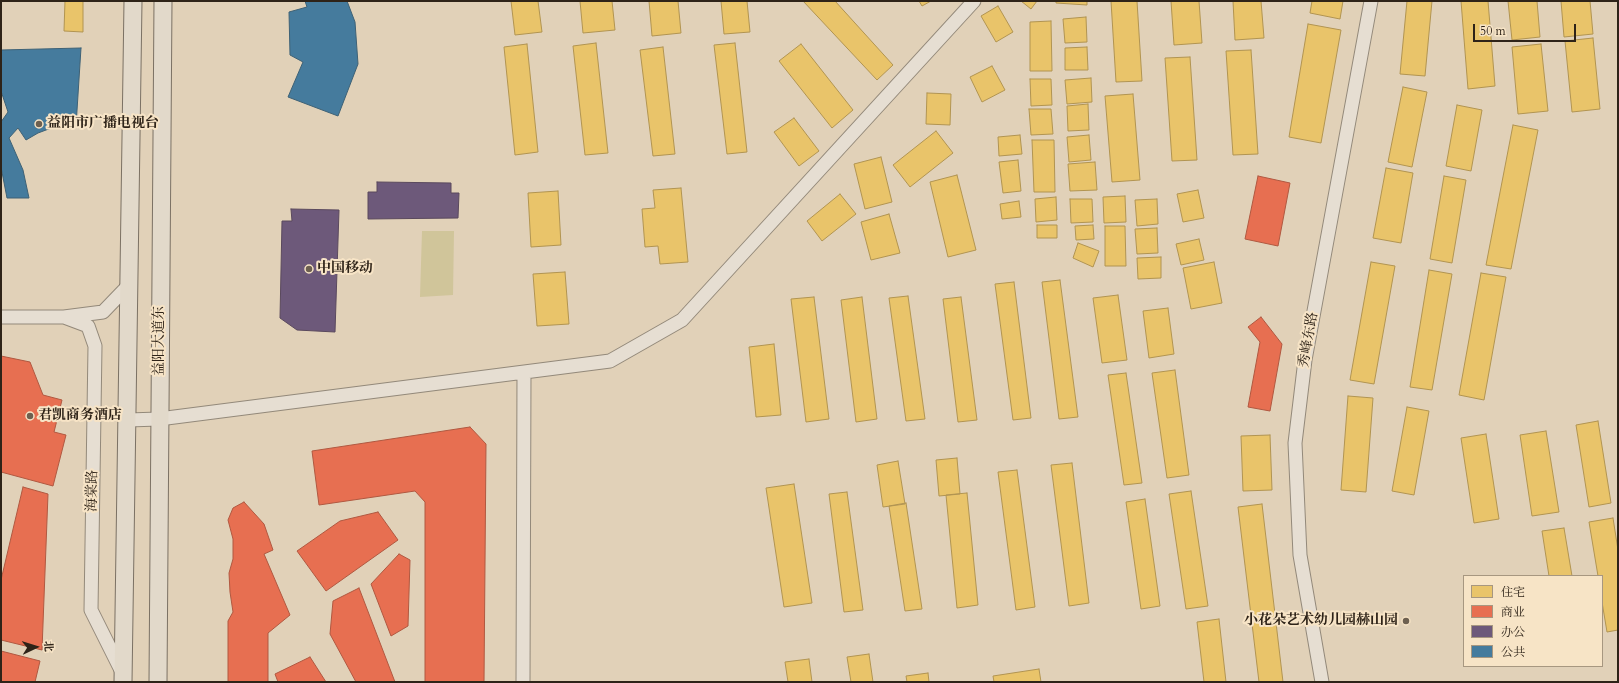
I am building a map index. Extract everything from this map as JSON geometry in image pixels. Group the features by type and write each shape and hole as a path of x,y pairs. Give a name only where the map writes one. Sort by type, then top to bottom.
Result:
{"main road":[{"path":"123,678 133,1"},
{"name":"益阳大道东","path":"158,682 163,1"}],"street":[{"path":"128,420 159,419 610,360 682,320 974,1"},
{"name":"秀峰东路","path":"1322,682 1300,555 1295,443 1305,360 1371,1"},
{"name":"海棠路","path":"1,317 64,317 103,312 129,285"},
{"name":"海棠路","path":"64,317 88,326 95,346 91,610 123,678"},
{"path":"523,682 524,372"}],"shaded area":[{"path":"422,231 454,231 453,295 420,297"}],"building: 住宅":[{"path":"65,1 83,1 83,32 64,31"},
{"path":"511,1 538,1 542,32 515,35"},
{"path":"580,1 612,1 615,30 583,33"},
{"path":"649,1 678,1 681,33 652,36"},
{"path":"721,1 747,1 750,32 724,34"},
{"path":"803,1 835,1 893,65 877,80"},
{"path":"919,1 931,1 922,6"},
{"path":"1021,1 1037,1 1031,9"},
{"path":"1056,1 1087,1 1087,5 1056,3"},
{"path":"1111,1 1137,1 1142,81 1116,82"},
{"path":"1171,1 1199,1 1202,43 1174,45"},
{"path":"1233,1 1261,1 1264,38 1235,40"},
{"path":"1312,1 1343,1 1340,19 1310,13"},
{"path":"1407,1 1432,1 1425,76 1400,74"},
{"path":"1461,1 1488,1 1495,86 1468,89"},
{"path":"1508,1 1537,1 1540,37 1512,40"},
{"path":"1561,1 1590,1 1593,34 1564,37"},
{"path":"998,6 1013,32 996,42 981,16"},
{"path":"1086,17 1087,42 1065,43 1063,19"},
{"path":"1051,21 1052,71 1030,71 1030,22"},
{"path":"1308,24 1341,30 1321,143 1289,137"},
{"path":"1593,38 1600,109 1572,112 1565,41"},
{"path":"596,43 608,153 585,155 573,46"},
{"path":"735,43 747,152 727,154 714,45"},
{"path":"527,44 538,152 515,155 504,47"},
{"path":"801,44 853,110 832,128 779,61"},
{"path":"1541,44 1548,111 1518,114 1512,47"},
{"path":"663,47 675,154 653,156 640,50"},
{"path":"1087,47 1088,70 1065,70 1065,48"},
{"path":"1251,50 1258,154 1233,155 1226,51"},
{"path":"1190,57 1197,160 1172,161 1165,58"},
{"path":"992,66 1005,90 982,102 970,77"},
{"path":"1091,78 1092,102 1067,104 1065,80"},
{"path":"1030,79 1051,79 1052,105 1031,106"},
{"path":"1403,87 1427,92 1412,167 1388,162"},
{"path":"927,93 951,94 950,125 926,124"},
{"path":"1133,94 1140,180 1112,182 1105,96"},
{"path":"1088,104 1089,130 1068,131 1067,106"},
{"path":"1457,105 1482,110 1471,171 1446,166"},
{"path":"1029,109 1051,109 1053,134 1031,135"},
{"path":"794,118 819,151 799,166 774,132"},
{"path":"1513,125 1538,130 1511,269 1486,265"},
{"path":"936,131 953,153 910,187 893,165"},
{"path":"1020,135 1022,154 999,156 998,137"},
{"path":"1089,135 1091,160 1069,162 1067,137"},
{"path":"1032,140 1054,140 1055,192 1034,192"},
{"path":"881,157 892,202 865,209 854,164"},
{"path":"1018,160 1021,191 1003,193 999,162"},
{"path":"1095,162 1097,190 1070,191 1068,164"},
{"path":"1386,168 1413,173 1401,243 1373,238"},
{"path":"957,175 976,250 948,257 930,182"},
{"path":"1444,176 1466,180 1452,263 1430,259"},
{"path":"681,188 688,262 660,264 658,246 645,247 642,209 655,208 653,190"},
{"path":"1198,190 1204,218 1183,222 1177,194"},
{"path":"558,191 561,245 531,247 528,193"},
{"path":"840,194 856,214 822,241 807,221"},
{"path":"1125,196 1126,222 1104,223 1103,197"},
{"path":"1056,197 1057,220 1036,222 1035,199"},
{"path":"1070,199 1092,199 1093,222 1071,223"},
{"path":"1157,199 1158,224 1137,226 1135,200"},
{"path":"1019,201 1021,217 1002,219 1000,204"},
{"path":"889,214 900,253 871,260 861,222"},
{"path":"1037,225 1057,225 1057,238 1037,238"},
{"path":"1093,225 1094,239 1076,240 1075,226"},
{"path":"1105,226 1125,226 1126,266 1105,266"},
{"path":"1157,228 1158,253 1137,254 1135,229"},
{"path":"1199,239 1204,260 1181,265 1176,244"},
{"path":"1078,243 1099,251 1093,267 1073,258"},
{"path":"1161,257 1161,278 1138,279 1137,258"},
{"path":"1214,262 1222,303 1191,309 1183,268"},
{"path":"1371,262 1395,266 1374,384 1350,380"},
{"path":"1429,270 1452,274 1432,390 1410,387"},
{"path":"565,272 569,324 537,326 533,274"},
{"path":"1481,273 1506,277 1484,400 1459,395"},
{"path":"1060,280 1078,417 1059,419 1042,282"},
{"path":"1014,282 1031,418 1013,420 995,284"},
{"path":"1118,295 1127,360 1102,363 1093,298"},
{"path":"908,296 925,419 906,421 889,298"},
{"path":"814,297 829,419 806,422 791,299"},
{"path":"862,297 877,419 856,422 841,300"},
{"path":"961,297 977,420 958,422 943,299"},
{"path":"1168,308 1174,354 1149,358 1143,311"},
{"path":"774,344 781,415 756,417 749,347"},
{"path":"1175,370 1189,475 1167,478 1152,373"},
{"path":"1126,373 1142,483 1124,485 1108,375"},
{"path":"1348,396 1373,398 1366,492 1341,490"},
{"path":"1407,407 1429,411 1414,495 1392,491"},
{"path":"1598,421 1611,503 1589,507 1576,425"},
{"path":"1546,431 1559,512 1532,516 1520,435"},
{"path":"1486,434 1499,519 1474,523 1461,438"},
{"path":"1270,435 1272,490 1243,491 1241,436"},
{"path":"957,458 960,494 939,496 936,460"},
{"path":"898,461 905,504 883,507 877,465"},
{"path":"1072,463 1089,603 1069,606 1051,465"},
{"path":"1017,470 1035,607 1016,610 998,472"},
{"path":"794,484 812,603 784,607 766,488"},
{"path":"1191,491 1208,606 1186,609 1169,494"},
{"path":"847,492 863,610 844,612 829,494"},
{"path":"967,493 978,605 957,608 946,495"},
{"path":"1145,499 1160,606 1141,609 1126,502"},
{"path":"906,503 922,609 905,611 889,506"},
{"path":"1262,504 1283,682 1259,682 1238,507"},
{"path":"1613,518 1618,550 1618,630 1607,632 1603,608 1603,575 1598,575 1589,522"},
{"path":"1564,528 1572,575 1549,575 1542,531"},
{"path":"1219,619 1226,682 1204,682 1197,622"},
{"path":"869,654 873,682 851,682 847,657"},
{"path":"809,659 812,682 788,682 785,662"},
{"path":"1039,669 1041,682 994,682 993,676"},
{"path":"928,673 929,682 907,682 906,676"}],"building: 商业":[{"path":"1258,176 1290,183 1278,246 1245,239"},
{"path":"1261,317 1282,344 1270,411 1248,407 1260,342 1248,327"},
{"name":"君凯商务酒店","path":"1,356 30,362 43,395 62,400 54,432 66,435 53,486 1,472"},
{"path":"470,427 486,444 484,682 425,682 425,502 415,491 319,505 312,451"},
{"path":"23,487 48,494 42,650 1,640 1,580"},
{"path":"244,502 264,524 273,550 264,554 290,615 268,633 268,682 228,682 228,621 233,612 229,573 233,559 233,539 228,520 233,508"},
{"path":"378,512 398,540 326,591 297,551 340,521"},
{"path":"399,554 410,560 408,626 391,636 371,584"},
{"path":"359,588 395,682 356,682 330,634 333,601"},
{"path":"1,651 40,661 35,682 1,682"},
{"path":"310,657 326,682 278,682 275,674"}],"building: 办公":[{"path":"377,182 451,183 451,193 459,193 458,218 368,219 368,192 377,192"},
{"name":"中国移动","path":"291,209 339,210 335,332 297,330 280,318 282,221 292,221"}],"building: 公共":[{"path":"305,1 347,1 355,22 358,64 338,116 288,97 303,62 290,55 289,12 307,7"},
{"name":"益阳市广播电视台","path":"81,48 76,126 54,127 38,133 26,140 18,128 9,138 23,170 29,198 7,198 1,167 1,122 8,112 1,91 1,50"}],"place":[{"name":"益阳市广播电视台","path":"39,124"},
{"name":"中国移动","path":"309,269"},
{"name":"君凯商务酒店","path":"30,416"},
{"name":"小花朵艺术幼儿园赫山园","path":"1406,621"}]}
